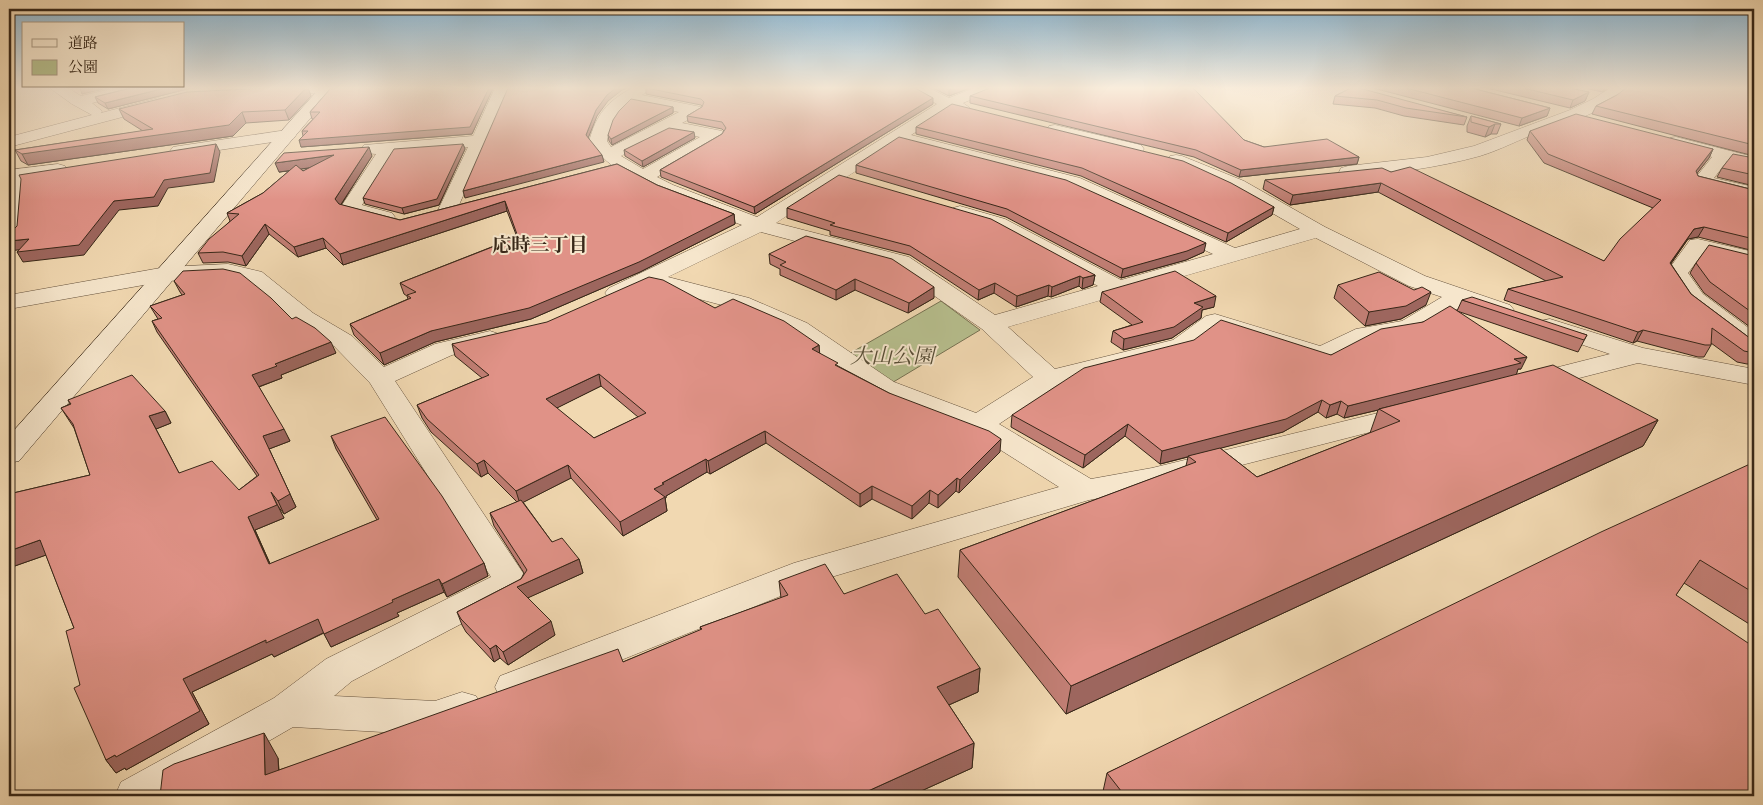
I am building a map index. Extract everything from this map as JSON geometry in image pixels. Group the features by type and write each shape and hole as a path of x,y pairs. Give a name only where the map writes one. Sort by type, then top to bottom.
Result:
{"street":[{"path":"9,142 71,126"},
{"path":"9,454 267,157 291,145 304,126"},
{"path":"468,205 440,213 486,126"},
{"path":"601,126 598,142 610,163 666,189 759,224 901,262 991,324 1050,378"},
{"path":"610,163 666,126 716,135 643,177"},
{"path":"595,303 649,279 759,224 913,126"},
{"path":"1036,126 1173,159 1237,185 1318,231 1417,281 1460,297 1638,355 1754,377"},
{"path":"1492,126 1520,133"},
{"path":"1331,174 1397,167 1474,152 1542,126"},
{"path":"896,136 1073,182 1230,254"},
{"path":"1657,137 1754,162"},
{"path":"351,150 478,141"},
{"path":"158,155 291,145"},
{"path":"389,148 350,208 404,222"},
{"path":"1723,154 1702,181 1754,193"},
{"path":"9,236 14,188 10,177 80,167"},
{"path":"836,175 865,184"},
{"path":"1237,185 1265,182"},
{"path":"941,206 998,223 1117,287"},
{"path":"991,324 1230,254 1318,231"},
{"path":"1754,259 1698,245 1677,273 1695,299 1754,344"},
{"path":"9,302 166,274 228,271 254,277 304,318 343,341 380,378 512,582 339,670 288,710 136,796"},
{"path":"649,279 741,303 798,328 884,388 979,424 1086,490"},
{"path":"979,424 1050,378 1182,345 1215,321 1322,355 1365,334 1409,327 1460,297"},
{"path":"380,378 444,350 512,334"},
{"path":"1505,389 1638,355"},
{"path":"288,710 436,718 806,572 1086,490 1152,478 1438,406"}],"green space":[{"name":"大山公園","path":"941,301 980,330 890,384 847,355"}],"building":[{"path":"147,126 225,126 22,154 15,150 153,129"},
{"path":"307,126 471,126 299,140 308,131 302,131"},
{"path":"492,126 590,126 586,135 602,155 463,191"},
{"path":"611,126 637,126 611,139 608,135"},
{"path":"724,126 888,126 754,207 660,170 722,134 726,128"},
{"path":"1039,126 1183,161 1231,183 1274,207 1228,233 1082,168 916,127"},
{"path":"1094,126 1230,126 1244,140 1264,147 1327,139 1359,157 1241,170 1196,150"},
{"path":"1545,126 1621,126 1713,149 1696,171 1698,176 1754,190 1754,239 1704,227 1694,229 1670,263 1691,294 1754,340 1754,353 1744,351 1712,328 1711,345 1705,345 1643,330 1638,332 1508,289 1563,277 1381,183 1293,195 1265,180 1382,168 1391,172 1410,167 1604,261 1620,239 1661,200 1548,154 1530,131"},
{"path":"1675,126 1754,126 1754,145"},
{"path":"669,128 694,132 642,161 624,150"},
{"path":"899,137 1066,180 1206,243 1187,251 1123,269 1007,209 856,165"},
{"path":"216,144 210,173 164,180 154,197 114,201 79,245 17,252 29,239 9,241 9,232 17,226 21,179 19,175"},
{"path":"463,144 437,199 402,208 363,198 394,149"},
{"path":"369,147 335,199 339,204 400,220 617,164 657,185 734,214 639,262 529,308 431,331 380,353 350,324 411,298 407,295 416,292 400,283 518,237 505,201 340,254 323,238 294,247 265,224 242,256 223,252 198,253 209,239 239,214 227,213 263,193 296,165 303,171 334,155 275,163 284,153"},
{"path":"1733,154 1754,158 1754,175 1722,168"},
{"path":"839,175 991,219 1095,275 1083,278 1080,276 1052,287 1049,285 1017,296 995,283 979,290 910,246 830,225 835,223 787,208"},
{"path":"806,236 892,259 934,287 909,303 855,279 836,290 780,265 786,262 769,254"},
{"path":"1709,245 1754,256 1754,314 1710,282 1696,263"},
{"path":"223,269 240,273 271,298 292,319 296,317 315,328 331,342 252,375 284,429 263,436 290,494 278,501 271,492 277,505 248,517 269,564 379,519 331,436 385,417 442,496 484,563 442,584 439,579 324,634 318,619 266,643 266,640 183,679 200,711 116,757 115,755 106,760 74,688 80,685 66,631 74,628 40,540 9,551 9,494 90,475 73,424 61,408 71,404 68,400 132,375 165,411 149,416 179,473 212,461 239,490 259,475 152,321 162,318 150,306 185,294 174,281 183,271"},
{"path":"1175,271 1216,296 1194,303 1203,307 1174,327 1124,339 1113,331 1143,322 1102,292"},
{"path":"1379,272 1414,290 1422,287 1431,292 1406,306 1369,312 1338,285"},
{"path":"649,277 663,280 715,308 733,299 784,321 819,345 812,349 838,363 835,365 889,393 989,431 1001,439 960,480 957,478 938,495 930,490 912,506 872,486 860,494 765,431 708,461 706,459 662,483 664,484 654,489 665,497 620,522 568,465 516,491 484,460 477,464 427,419 417,405 489,375 452,344 547,322","holes":["599,374 646,413 594,438 546,399"]},
{"path":"1472,297 1587,335 1584,340 1462,300"},
{"path":"1450,306 1527,357 1514,359 1521,363 1348,406 1341,401 1330,405 1322,400 1286,419 1162,451 1128,424 1085,455 1012,415 1084,368 1194,340 1221,320 1331,355 1381,329 1423,322"},
{"path":"1553,365 1658,420 1071,686 960,550 1196,462 1188,456 1220,448 1257,477 1400,421 1379,409"},
{"path":"1750,464 1754,467 1754,593 1700,560 1676,595 1754,647 1754,796 1125,796 1107,773 1601,532"},
{"path":"521,500 552,542 562,538 579,559 517,587 551,621 503,652 496,645 490,649 461,619 457,612 521,579 527,570 490,513"},
{"path":"825,564 844,594 897,574 925,614 938,609 980,668 937,687 974,743 857,796 160,796 163,770 174,764 264,733 265,775 618,649 623,662 702,629 700,627 788,595 779,581"}],"district":[{"name":"応時三丁目","path":"540,245"}]}
